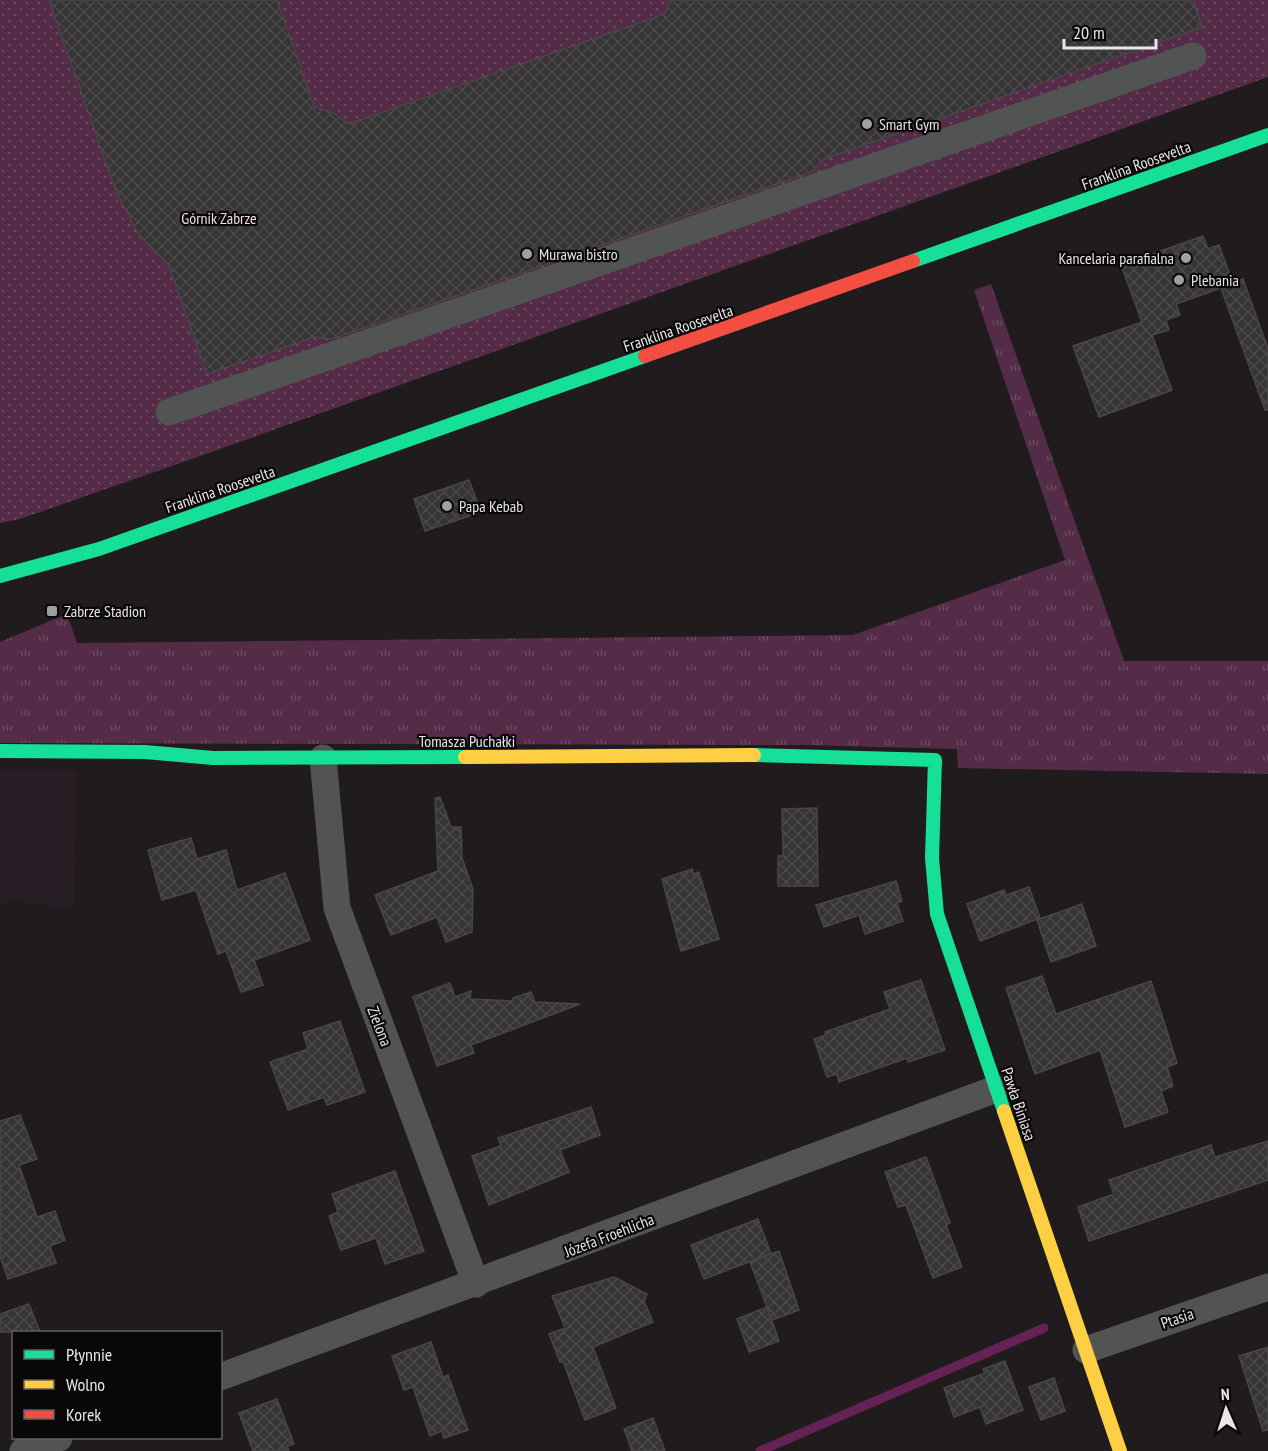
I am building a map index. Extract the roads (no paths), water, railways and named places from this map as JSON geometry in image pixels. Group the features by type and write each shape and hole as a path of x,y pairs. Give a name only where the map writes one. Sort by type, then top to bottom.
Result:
{"street":[{"path":"169,412 1193,56"},
{"name":"Franklina Roosevelta","path":"0,576 99,549 1268,135"},
{"name":"Franklina Roosevelta","path":"27,583 99,549"},
{"name":"Tomasza Puchałki","path":"0,751 145,752 213,759 800,755 935,760"},
{"name":"Zielona","path":"323,758 337,908 476,1284"},
{"name":"Pawła Biniasa","path":"935,760 932,858 937,914 1120,1451"},
{"name":"Józefa Froehlicha","path":"222,1376 476,1284 996,1089"},
{"name":"Ptasia","path":"1086,1350 1268,1287"},
{"path":"22,1451 54,1439"}],"waterway":[{"path":"760,1451 1044,1328"}],"place":[{"name":"Smart Gym","path":"867,124"},
{"name":"Murawa bistro","path":"527,254"},
{"name":"Kancelaria parafialna","path":"1186,258"},
{"name":"Plebania","path":"1179,280"},
{"name":"Papa Kebab","path":"447,506"},
{"name":"Zabrze Stadion","path":"52,611"}],"park label":[{"name":"Górnik Zabrze","path":"219,218"}]}
